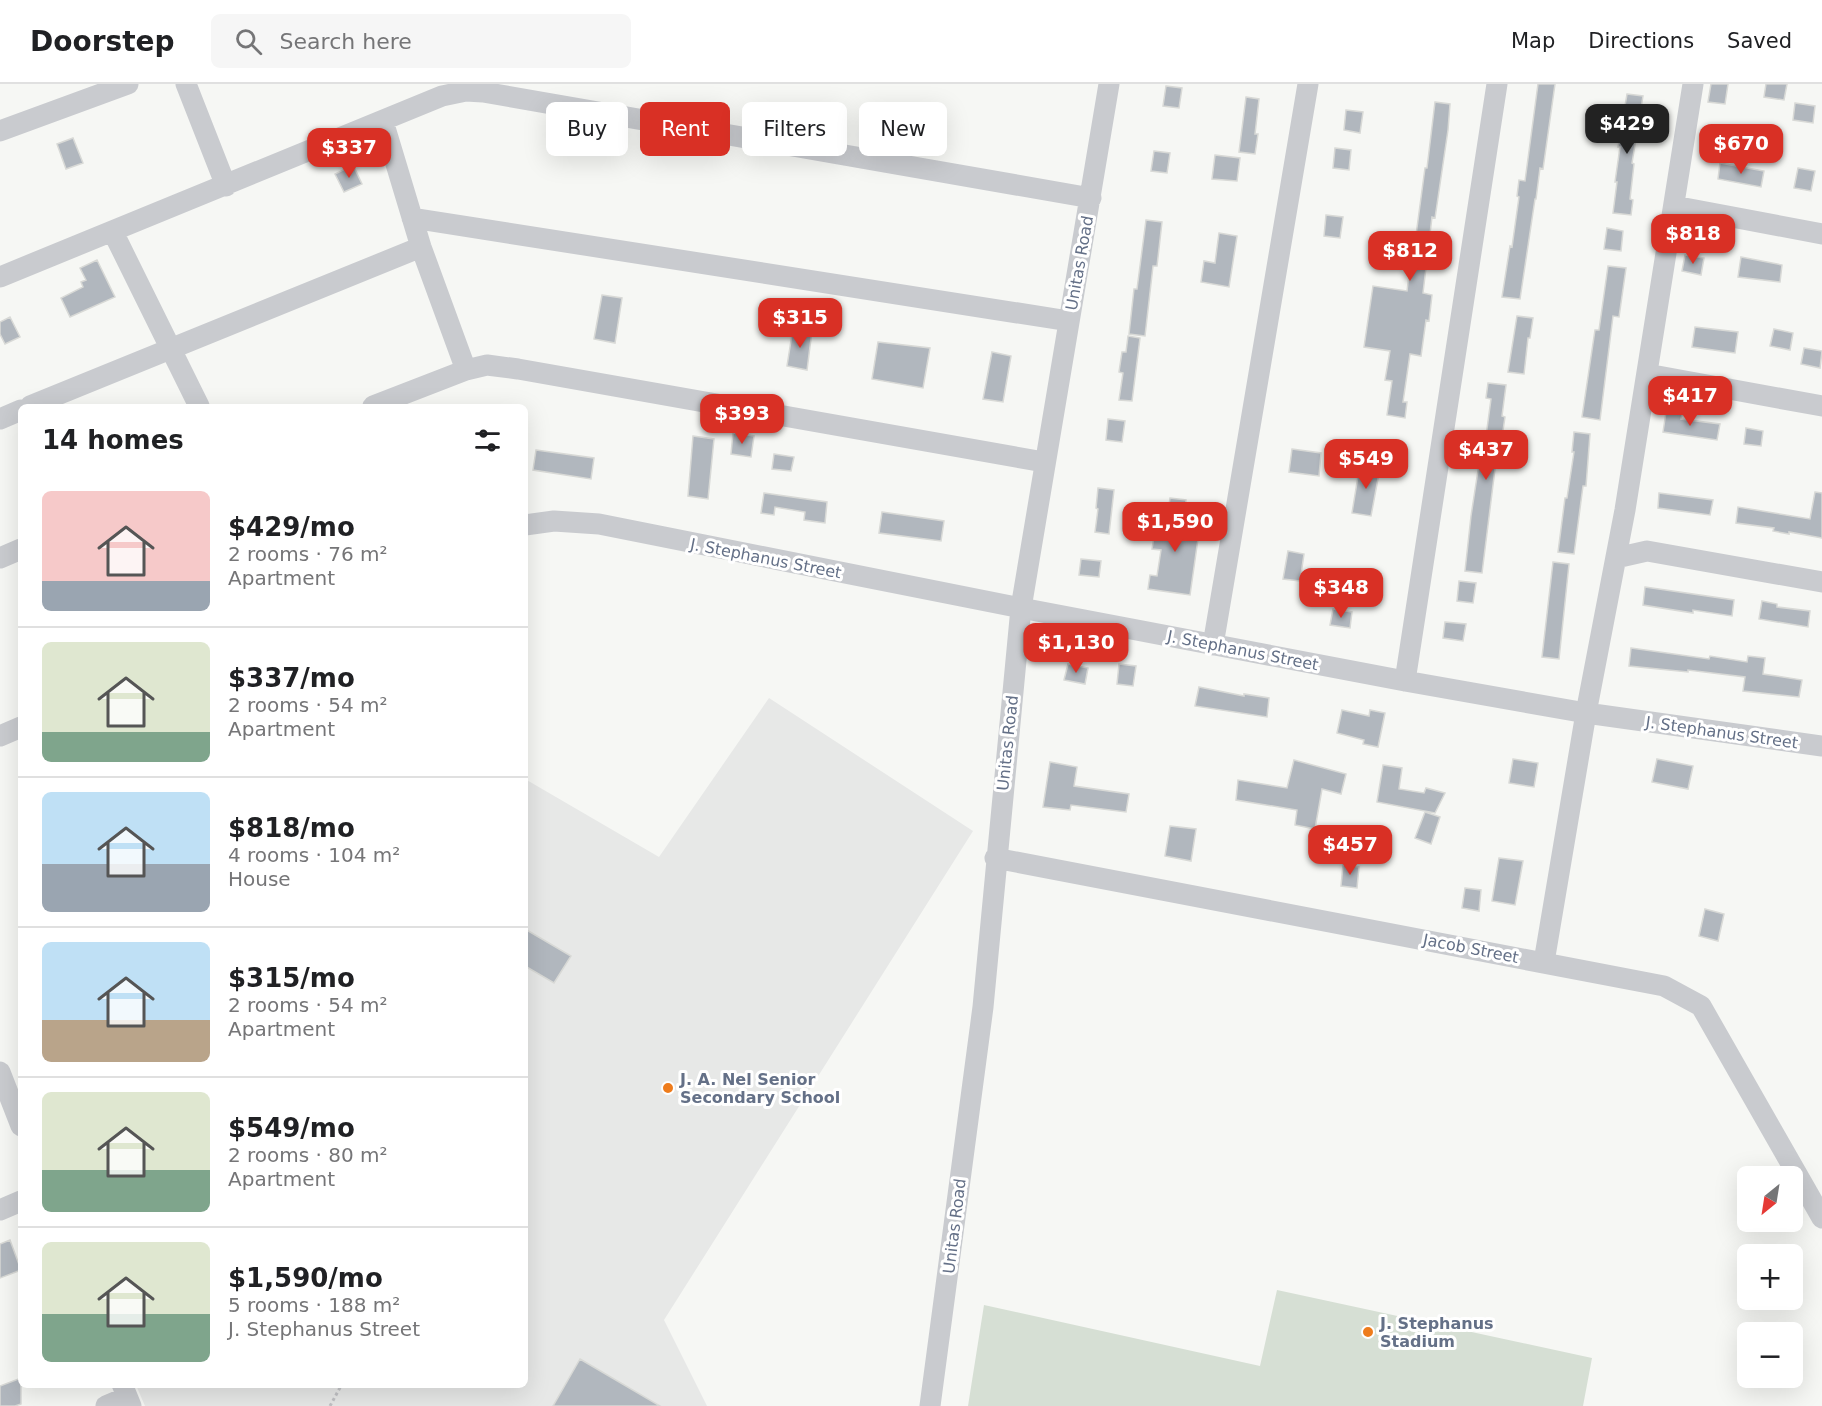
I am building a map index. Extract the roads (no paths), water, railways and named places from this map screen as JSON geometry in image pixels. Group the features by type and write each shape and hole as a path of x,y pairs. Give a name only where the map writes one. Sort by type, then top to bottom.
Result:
{"street":[{"path":"0,131 128,84"},
{"path":"186,84 226,186"},
{"name":"Unitas Road","path":"930,1406 983,1007 995,858 1021,608 1109,84"},
{"path":"1214,645 1308,84"},
{"path":"1405,681 1497,84"},
{"path":"1544,962 1586,713 1616,558 1693,84"},
{"path":"0,277 442,96 466,92 483,92 1090,198"},
{"path":"383,121 421,247 466,370"},
{"path":"1674,206 1822,234"},
{"path":"412,218 1069,321"},
{"path":"112,232 198,404"},
{"path":"35,404 421,247"},
{"path":"378,404 466,370 487,365 1044,462"},
{"path":"1647,374 1822,406"},
{"path":"0,419 18,411"},
{"name":"J. Stephanus Street","path":"528,525 554,521 599,524 1405,681 1586,713 1822,746"},
{"path":"0,558 18,550"},
{"path":"1616,558 1647,551 1822,582"},
{"path":"0,736 18,728"},
{"name":"Jacob Street","path":"995,858 1664,986 1701,1006 1822,1218"},
{"path":"0,1072 18,1118"},
{"path":"0,1210 18,1202"},
{"path":"106,1406 127,1396"}],"place":[{"name":"J. A. Nel Senior Secondary School","path":"668,1088"},
{"name":"J. Stephanus Stadium","path":"1368,1332"}]}
